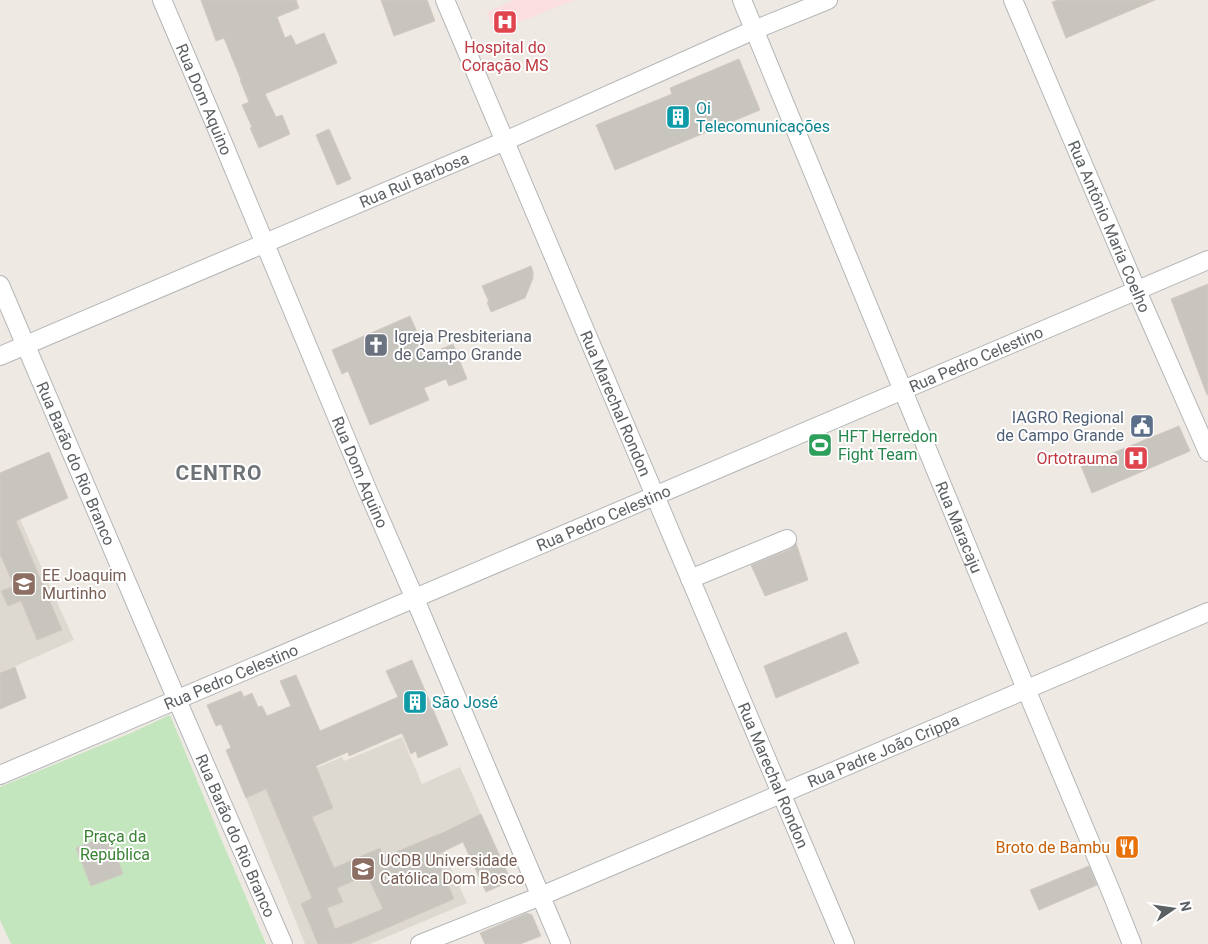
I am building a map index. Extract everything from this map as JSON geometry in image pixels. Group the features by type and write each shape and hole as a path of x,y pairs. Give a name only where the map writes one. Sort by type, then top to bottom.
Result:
{"street":[{"name":"Rua Dom Aquino","path":"162,0 215,122 363,480 415,598 561,944"},
{"name":"Rua Marechal Rondon","path":"445,0 845,944"},
{"name":"Rua Maracaju","path":"742,0 1132,944"},
{"name":"Rua Rui Barbosa","path":"0,356 505,142 754,30 828,0"},
{"name":"Rua Antônio Maria Coelho","path":"1013,0 1208,452"},
{"name":"Rua Pedro Celestino","path":"0,775 1208,260"},
{"name":"Rua Barão do Rio Branco","path":"0,284 283,944"},
{"path":"690,579 787,539"},
{"name":"Rua Padre João Crippa","path":"420,944 540,896 1208,612"}],"shaded area":[{"name":"Hospital do Coração MS","path":"514,0 575,0 494,32 487,12"},
{"name":"EE Joaquim Murtinho","path":"20,519 74,640 0,673 0,528"},
{"name":"UCDB Universidade Católica Dom Bosco","path":"402,737 422,784 460,767 481,814 436,835 467,903 370,944 305,944 246,798 342,757 344,761"}],"green space":[{"name":"Praça da Republica","path":"170,715 266,944 11,944 0,920 0,787"}],"building":[{"path":"201,0 296,0 299,8 277,17 285,38 291,35 296,45 324,33 337,63 265,94 276,117 282,115 290,134 259,148 242,105 249,102 241,80 224,38 216,41"},
{"path":"381,0 427,0 435,21 394,36"},
{"path":"1058,0 1155,0 1066,38 1052,2"},
{"name":"Oi Telecomunicações","path":"739,59 760,110 615,170 596,125 672,94 670,88"},
{"path":"329,129 351,179 337,185 316,135"},
{"path":"531,266 533,278 525,298 491,312 482,286"},
{"path":"1208,284 1208,395 1207,395 1171,299"},
{"path":"410,316 427,355 453,344 467,379 449,386 446,379 424,388 429,400 370,425 348,371 342,374 332,350"},
{"name":"Ortotrauma","path":"1179,426 1190,451 1092,493 1081,466"},
{"path":"49,452 68,498 16,521 62,630 37,640 21,601 8,606 1,591 14,586 0,554 0,473"},
{"path":"796,543 808,580 765,596 751,565 791,549"},
{"path":"846,632 859,663 776,698 764,666"},
{"path":"412,660 448,745 418,758 416,751 411,754 402,733 349,756 348,752 316,766 333,808 312,817 334,868 380,848 384,857 481,814 511,881 486,892 463,842 436,855 454,899 350,944 318,944 301,904 312,898 266,789 246,798 226,750 231,748 221,724 216,726 207,705 241,691 244,697 252,693 258,707 262,706 267,716 291,706 280,681 296,675 320,731 398,697 386,671","holes":["367,875 383,909 335,929 327,908 343,902 337,888"]},
{"path":"15,667 26,698 0,709 0,673"},
{"path":"108,835 123,874 91,886 76,848"},
{"path":"1089,866 1097,885 1039,910 1030,890"},
{"path":"527,913 532,915 541,936 520,944 485,944 480,933"}],"place":[{"name":"Hospital do Coração MS","path":"505,22"},
{"name":"Oi Telecomunicações","path":"678,117"},
{"name":"Igreja Presbiteriana de Campo Grande","path":"376,345"},
{"name":"IAGRO Regional de Campo Grande","path":"1142,426"},
{"name":"HFT Herredon Fight Team","path":"820,445"},
{"name":"Ortotrauma","path":"1136,458"},
{"name":"EE Joaquim Murtinho","path":"24,584"},
{"name":"São José","path":"415,702"},
{"name":"Broto de Bambu","path":"1127,847"},
{"name":"UCDB Universidade Católica Dom Bosco","path":"363,869"}],"district":[{"name":"CENTRO","path":"219,473"}]}
